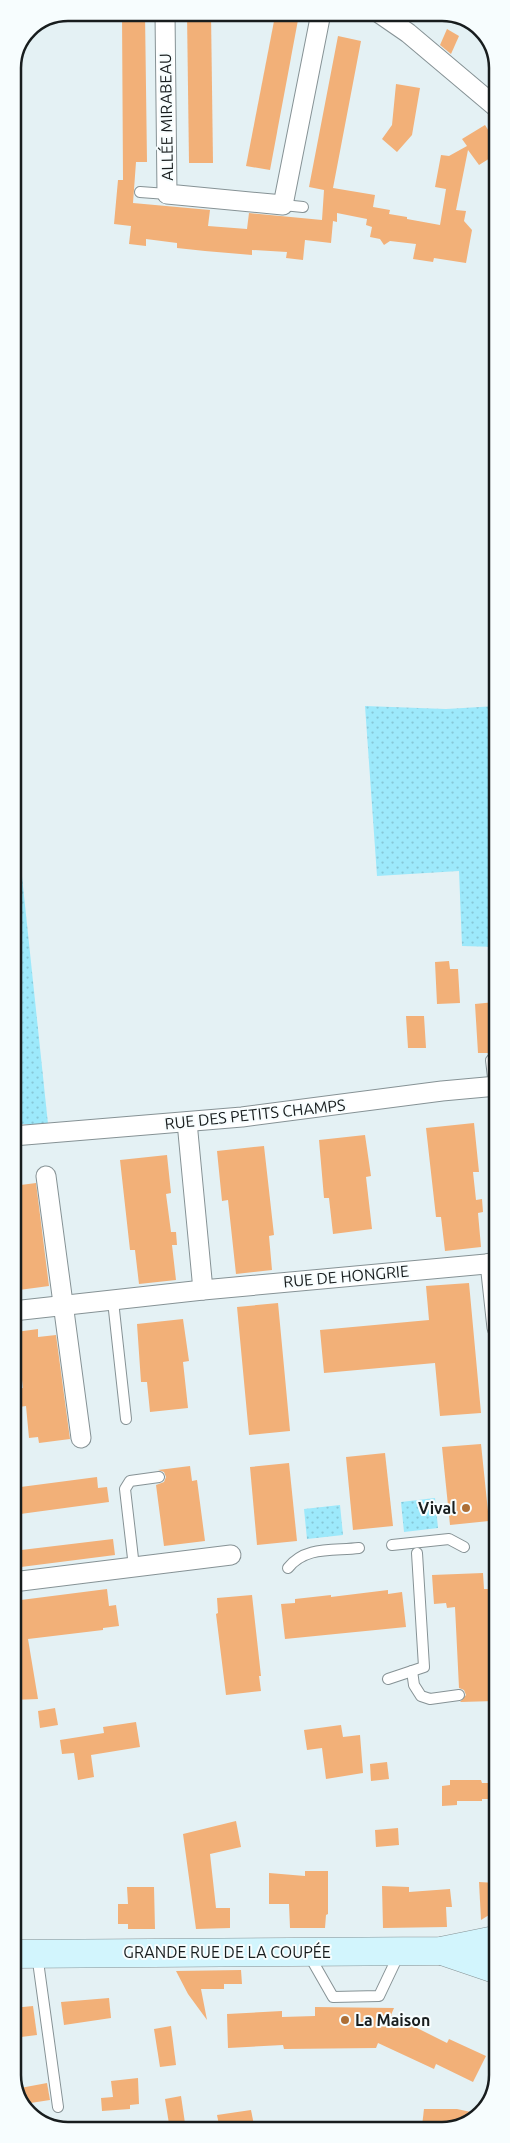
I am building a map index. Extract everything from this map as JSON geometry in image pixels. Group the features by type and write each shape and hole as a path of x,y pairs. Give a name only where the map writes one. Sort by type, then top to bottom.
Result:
{"main road":[{"name":"GRANDE RUE DE LA COUPÉE","path":"25,1954 441,1951 489,1941"},
{"name":"GRANDE RUE DE LA COUPÉE","path":"441,1951 489,1969"}],"street":[{"name":"ALLÉE MIRABEAU","path":"165,21 167,194 283,205"},
{"path":"283,205 319,21"},
{"path":"391,21 408,33 489,102"},
{"name":"RUE DES PETITS CHAMPS","path":"21,1135 187,1122 489,1087"},
{"path":"187,1122 203,1290"},
{"path":"46,1176 65,1306 81,1438"},
{"name":"RUE DE HONGRIE","path":"21,1310 203,1290 489,1263"},
{"path":"21,1581 231,1555"}],"lane":[{"path":"140,192 167,194"},
{"name":"ALLÉE MIRABEAU","path":"283,205 302,207"},
{"path":"113,1301 126,1419"},
{"path":"134,1567 125,1489 130,1482 159,1477"},
{"path":"392,1545 449,1539 464,1547"},
{"path":"288,1568 297,1558 306,1553 359,1548"},
{"path":"388,1679 424,1667 417,1553"},
{"path":"412,1671 414,1685 421,1696 430,1699 459,1695"},
{"path":"308,1952 333,1997 379,1996 400,1951"},
{"path":"25,1954 58,2106"}],"shaded area":[{"path":"365,706 446,709 489,706 489,947 462,946 459,871 377,876"},
{"path":"21,867 48,1124 21,1124"},
{"path":"435,1498 438,1528 404,1532 401,1502"},
{"path":"340,1505 343,1535 307,1539 304,1509"}],"building":[{"path":"122,21 145,21 147,162 136,162 133,203 210,210 208,226 247,229 249,213 322,220 324,190 309,187 338,36 361,41 333,188 375,195 373,207 390,210 389,214 407,217 407,219 440,225 446,189 435,187 441,155 449,156 467,146 462,139 485,125 489,131 489,159 479,165 468,150 456,210 466,211 464,221 472,230 466,263 434,258 433,262 413,259 416,244 390,241 384,245 380,239 370,237 372,227 366,225 367,219 337,213 337,222 333,221 331,243 305,240 303,260 286,258 287,252 252,250 252,255 205,251 177,248 177,243 146,239 146,246 129,244 131,226 114,224 118,180 123,180"},
{"path":"187,21 211,21 213,163 189,163"},
{"path":"274,21 298,21 270,170 246,166"},
{"path":"447,29 459,36 451,54 440,45"},
{"path":"396,84 420,88 412,135 397,152 382,139 392,125"},
{"path":"449,961 450,969 458,969 460,1003 437,1004 435,962"},
{"path":"489,1003 489,1053 478,1053 475,1004"},
{"path":"406,1016 424,1016 426,1048 408,1048"},
{"path":"474,1123 479,1172 473,1172 476,1200 482,1199 483,1212 478,1213 481,1247 445,1251 441,1217 436,1217 426,1128"},
{"path":"365,1135 371,1176 366,1177 372,1229 333,1234 329,1198 324,1198 319,1140"},
{"path":"264,1146 274,1235 269,1236 272,1270 236,1274 228,1200 222,1201 217,1151"},
{"path":"167,1155 171,1193 166,1194 171,1232 176,1232 177,1245 172,1245 176,1280 139,1284 135,1250 130,1250 120,1160"},
{"path":"36,1183 49,1286 21,1290 21,1185"},
{"path":"469,1283 481,1413 440,1416 435,1363 324,1373 320,1330 429,1320 426,1286"},
{"path":"278,1303 290,1431 249,1435 237,1307"},
{"path":"183,1319 189,1361 183,1362 188,1408 150,1412 147,1382 141,1382 137,1324"},
{"path":"38,1329 38,1337 56,1335 70,1439 39,1443 38,1437 29,1438 26,1406 21,1407 21,1388 23,1388 21,1331"},
{"path":"481,1444 489,1521 450,1525 442,1447"},
{"path":"385,1453 393,1526 353,1530 346,1457"},
{"path":"289,1463 297,1541 257,1545 250,1467"},
{"path":"190,1466 192,1481 197,1480 205,1541 164,1546 156,1485 164,1482 166,1477 164,1472 158,1470"},
{"path":"97,1477 98,1488 107,1487 109,1502 21,1514 21,1487"},
{"path":"113,1539 115,1555 21,1567 21,1550"},
{"path":"483,1573 484,1589 489,1589 489,1701 460,1702 466,1695 464,1690 459,1688 455,1607 447,1608 446,1603 434,1604 432,1575"},
{"path":"107,1589 109,1606 116,1605 119,1626 103,1628 103,1630 28,1639 38,1699 21,1700 21,1600"},
{"path":"388,1590 388,1594 402,1592 406,1627 285,1639 281,1604 295,1603 295,1599"},
{"path":"252,1595 261,1691 226,1695 216,1614 218,1613 217,1598"},
{"path":"55,1708 58,1725 40,1728 38,1711"},
{"path":"136,1722 140,1747 91,1755 94,1777 78,1780 74,1753 62,1754 60,1740 104,1733 103,1727"},
{"path":"341,1725 343,1737 360,1735 363,1773 326,1779 322,1748 307,1750 304,1730"},
{"path":"387,1762 389,1779 371,1781 370,1764"},
{"path":"450,1780 481,1780 482,1783 489,1783 489,1799 482,1799 482,1801 457,1801 457,1805 442,1806 442,1786 450,1785"},
{"path":"236,1821 241,1847 210,1854 216,1908 230,1908 230,1928 196,1929 183,1834"},
{"path":"398,1828 399,1845 376,1847 375,1830"},
{"path":"305,1871 328,1871 328,1914 326,1915 325,1928 290,1928 289,1904 269,1904 269,1873 305,1876"},
{"path":"479,1882 489,1883 489,1915 481,1920"},
{"path":"382,1886 409,1887 409,1892 450,1889 452,1907 446,1907 447,1927 383,1928"},
{"path":"127,1887 154,1887 155,1929 128,1929 128,1924 118,1924 118,1904 128,1904"},
{"path":"241,1970 242,1984 224,1984 224,1989 201,1989 207,2020 188,1994 176,1971"},
{"path":"109,1998 111,2018 64,2025 61,2002"},
{"path":"33,2006 37,2035 21,2037 21,2007"},
{"path":"315,2007 394,2008 391,2015 447,2043 449,2039 486,2056 473,2082 436,2064 434,2069 378,2043 376,2048 284,2049 283,2045 228,2048 227,2014 282,2011 282,2017 315,2016"},
{"path":"171,2026 176,2065 160,2067 154,2029"},
{"path":"138,2078 139,2104 130,2105 130,2109 102,2111 101,2098 113,2097 111,2081"},
{"path":"47,2083 50,2100 31,2103 23,2087"},
{"path":"181,2096 185,2122 169,2122 165,2099"},
{"path":"424,2109 457,2109 471,2112 451,2121 422,2122"},
{"path":"251,2110 253,2122 218,2122 217,2115"}],"place":[{"name":"Vival","path":"466,1508"},
{"name":"La Maison","path":"345,2020"}]}
